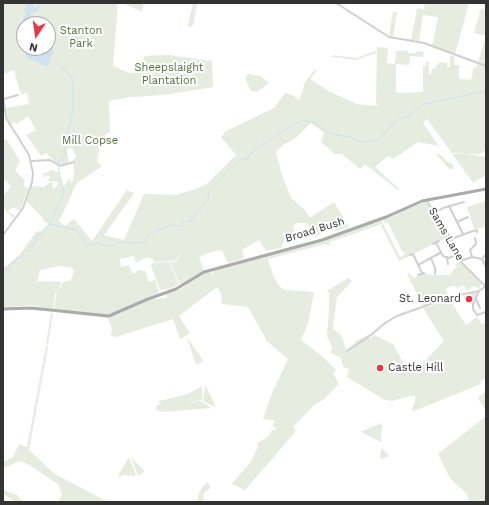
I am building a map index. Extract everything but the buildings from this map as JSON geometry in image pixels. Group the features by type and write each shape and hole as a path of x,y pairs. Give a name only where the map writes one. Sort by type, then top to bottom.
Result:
{"main road":[{"name":"Broad Bush","path":"3,309 31,308 107,316 154,296 179,288 204,272 322,240 426,200 486,189"}],"street":[{"path":"336,3 389,37 424,43 486,66"},
{"path":"3,235 24,205 33,177 31,161 6,118 3,98 18,95"},
{"path":"31,161 50,160 60,166 74,162"},
{"name":"Sams Lane","path":"426,200 451,239 460,260 482,284 486,286"},
{"path":"434,213 449,206 462,203"},
{"path":"449,206 463,234"},
{"path":"457,222 466,218"},
{"path":"451,239 470,231 477,230 477,232"},
{"path":"472,257 470,250 476,244 475,238"},
{"path":"439,241 434,243 440,253 446,258 448,264"},
{"path":"450,246 454,256"},
{"path":"418,265 440,253"},
{"path":"413,254 423,273 418,275"},
{"path":"482,259 486,254"},
{"path":"446,258 458,255"},
{"path":"460,260 472,257 482,259"},
{"path":"431,258 435,268 435,274"},
{"path":"482,259 486,267"},
{"path":"486,286 479,291 473,306 477,315 486,312"},
{"path":"347,351 397,316 445,299 479,291"},
{"path":"476,300 480,308"}],"green space":[{"path":"3,3 118,3 113,66 130,73 144,72 144,56 168,55 212,61 213,87 164,95 131,97 109,101 110,132 105,135 99,149 97,162 102,166 77,183 59,221 65,226 74,219 92,241 127,190 134,193 104,235 124,240 144,194 176,195 207,184 236,155 221,137 226,131 274,108 285,93 300,100 305,82 315,69 316,71 310,79 325,89 356,104 378,106 376,102 377,47 388,48 387,63 395,64 396,51 407,51 409,53 416,53 417,51 424,52 423,57 410,56 409,65 396,64 396,93 423,92 423,66 426,66 426,62 429,62 429,74 431,74 432,69 436,68 436,65 438,65 439,62 447,63 447,67 450,67 450,55 455,57 454,65 459,65 459,79 471,80 474,67 476,68 477,64 486,67 486,150 480,154 452,153 427,119 423,123 439,146 418,142 393,159 388,156 375,167 398,188 399,191 365,164 360,169 342,154 335,154 321,142 324,133 311,123 296,138 283,145 276,152 282,175 291,198 303,208 309,216 311,217 334,202 349,227 334,231 333,229 314,237 307,223 297,223 293,226 295,235 285,238 281,248 266,251 259,240 242,250 244,258 228,263 222,250 211,252 199,257 204,271 194,276 181,286 170,262 176,262 183,251 175,261 153,262 154,260 147,257 136,263 134,256 120,259 121,267 129,265 134,274 138,270 145,271 149,282 155,280 159,292 109,315 54,309 57,291 64,282 71,280 74,271 72,268 60,266 40,270 36,285 38,281 62,282 55,294 53,309 31,305 3,308 3,269 20,254 36,232 41,231 49,224 43,221 43,218 26,201 30,188 32,186 44,187 50,182 53,183 52,188 56,188 58,182 48,181 47,180 50,178 46,175 45,178 43,177 43,174 52,170 59,173 63,186 69,179 72,183 74,175 73,161 76,156 73,149 69,148 67,152 69,162 59,166 46,153 41,156 26,135 36,130 28,116 17,124 14,122 11,125 7,118 6,108 29,104 27,93 21,95 14,70 5,74 3,69"},
{"path":"122,3 144,3 142,10 143,12"},
{"path":"193,3 197,3 193,26 190,27 188,26"},
{"path":"425,3 469,3 455,54 432,46 438,17 423,15 419,41 411,40 417,8 424,9"},
{"path":"481,8 486,10 486,36 474,33"},
{"path":"393,12 397,12 393,37 389,35"},
{"path":"484,43 486,43 486,65 478,62"},
{"path":"376,51 377,53 355,60 333,57 332,55 356,58"},
{"path":"247,74 261,76 269,83 257,92 251,91 246,80"},
{"path":"6,139 20,161 15,171 25,180 24,186 28,189 20,211 13,207 8,211 15,216 13,218 3,208 3,196 11,187 3,178 3,140"},
{"path":"435,153 441,155 448,162 453,164 454,168 450,170"},
{"path":"452,154 468,154 486,157 486,175 473,183"},
{"path":"486,201 486,227 474,229 467,207"},
{"path":"424,202 427,203 448,236 455,253 451,244 444,239 399,261 381,226 382,224 330,242 329,246 325,244 268,259 274,278 280,287 286,290 314,292 308,324 301,340 322,356 336,370 333,374 338,385 323,400 315,404 293,427 296,431 245,490 232,484 251,461 258,447 257,443 269,436 272,430 275,430 276,428 273,426 274,420 263,419 272,393 288,359 267,341 248,307 222,304 221,294 217,287 179,316 190,333 180,339 173,319 116,337 111,336 112,329 108,318 53,312 113,316 151,299 167,298 166,294 181,289 198,276 211,271 212,275 214,274 213,271 215,270 311,244 381,220 400,257 405,254 405,252 402,251 389,225 387,222 384,223 382,218"},
{"path":"169,262 179,284 169,289 160,290 151,266 152,263"},
{"path":"460,262 481,284 479,289 473,286 467,291 464,285 456,288 455,286 451,286 446,288 448,297 423,306 407,274 409,273 414,278 424,273 431,275 450,275 454,269 457,268 455,264"},
{"path":"348,278 352,281 337,297 333,326 333,329 341,335 347,350 356,341 370,334 369,339 374,335 393,344 404,364 417,366 422,364 444,341 423,308 450,300 466,325 477,317 482,324 486,322 486,378 480,381 481,384 414,411 412,410 415,395 392,401 385,400 347,377 349,369 343,367 341,358 331,353 332,347 327,336 329,293 327,291"},
{"path":"475,292 477,295 472,304 467,304 463,297"},
{"path":"51,313 53,313 48,345 46,344"},
{"path":"187,338 203,360 201,363 196,364"},
{"path":"46,346 48,347 29,450 55,474 108,502 58,502 62,495 59,485 28,464 20,461 3,468 3,462 13,457 19,444 27,447"},
{"path":"205,385 215,404 214,407 203,401"},
{"path":"202,386 202,400 187,403 200,401 212,408 162,412 156,410 157,405 163,403 159,403 159,401 188,394"},
{"path":"486,391 486,411 478,398"},
{"path":"485,417 486,502 470,502 466,493 450,478 438,454"},
{"path":"382,423 381,442 361,432 362,431"},
{"path":"382,448 389,456 381,459 380,455"},
{"path":"131,457 143,469 144,472 138,476"},
{"path":"128,458 130,459 136,476 124,475 119,477 119,474"},
{"path":"207,482 210,485 210,488 203,494 204,500 198,502 199,492"},
{"path":"3,490 17,495 23,502 16,502 3,494"}],"water":[{"path":"27,3 34,5 34,10 38,5 40,6 36,12 31,13 30,16 25,16 26,14 24,11"},
{"path":"26,56 52,56 47,67 27,58"}],"waterway":[{"path":"56,63 72,77 73,90 73,111 64,147 66,156 59,161 58,165"},
{"path":"49,224 77,230 87,247 89,244 94,245 99,242 102,245 112,247 117,242 145,243 148,235 155,231 172,225 181,226 182,223 190,221 208,199 210,188 219,181 230,168 242,159 247,159 251,153 260,146 296,123 303,121 313,122 330,134 350,137 365,143 378,140 396,121 409,116 424,104 486,91"},
{"path":"3,271 6,269 10,270 10,264 14,263 18,257 23,258 22,253 25,250 28,251 30,246 33,246 33,243 36,242 36,237 39,234 42,235 50,223 64,192 58,167"}],"place":[{"name":"St. Leonard","path":"469,299"},
{"name":"Castle Hill","path":"380,368"}],"park label":[{"name":"Stanton Park","path":"81,37"},
{"name":"Sheepslaight Plantation","path":"169,74"},
{"name":"Mill Copse","path":"90,141"}]}
